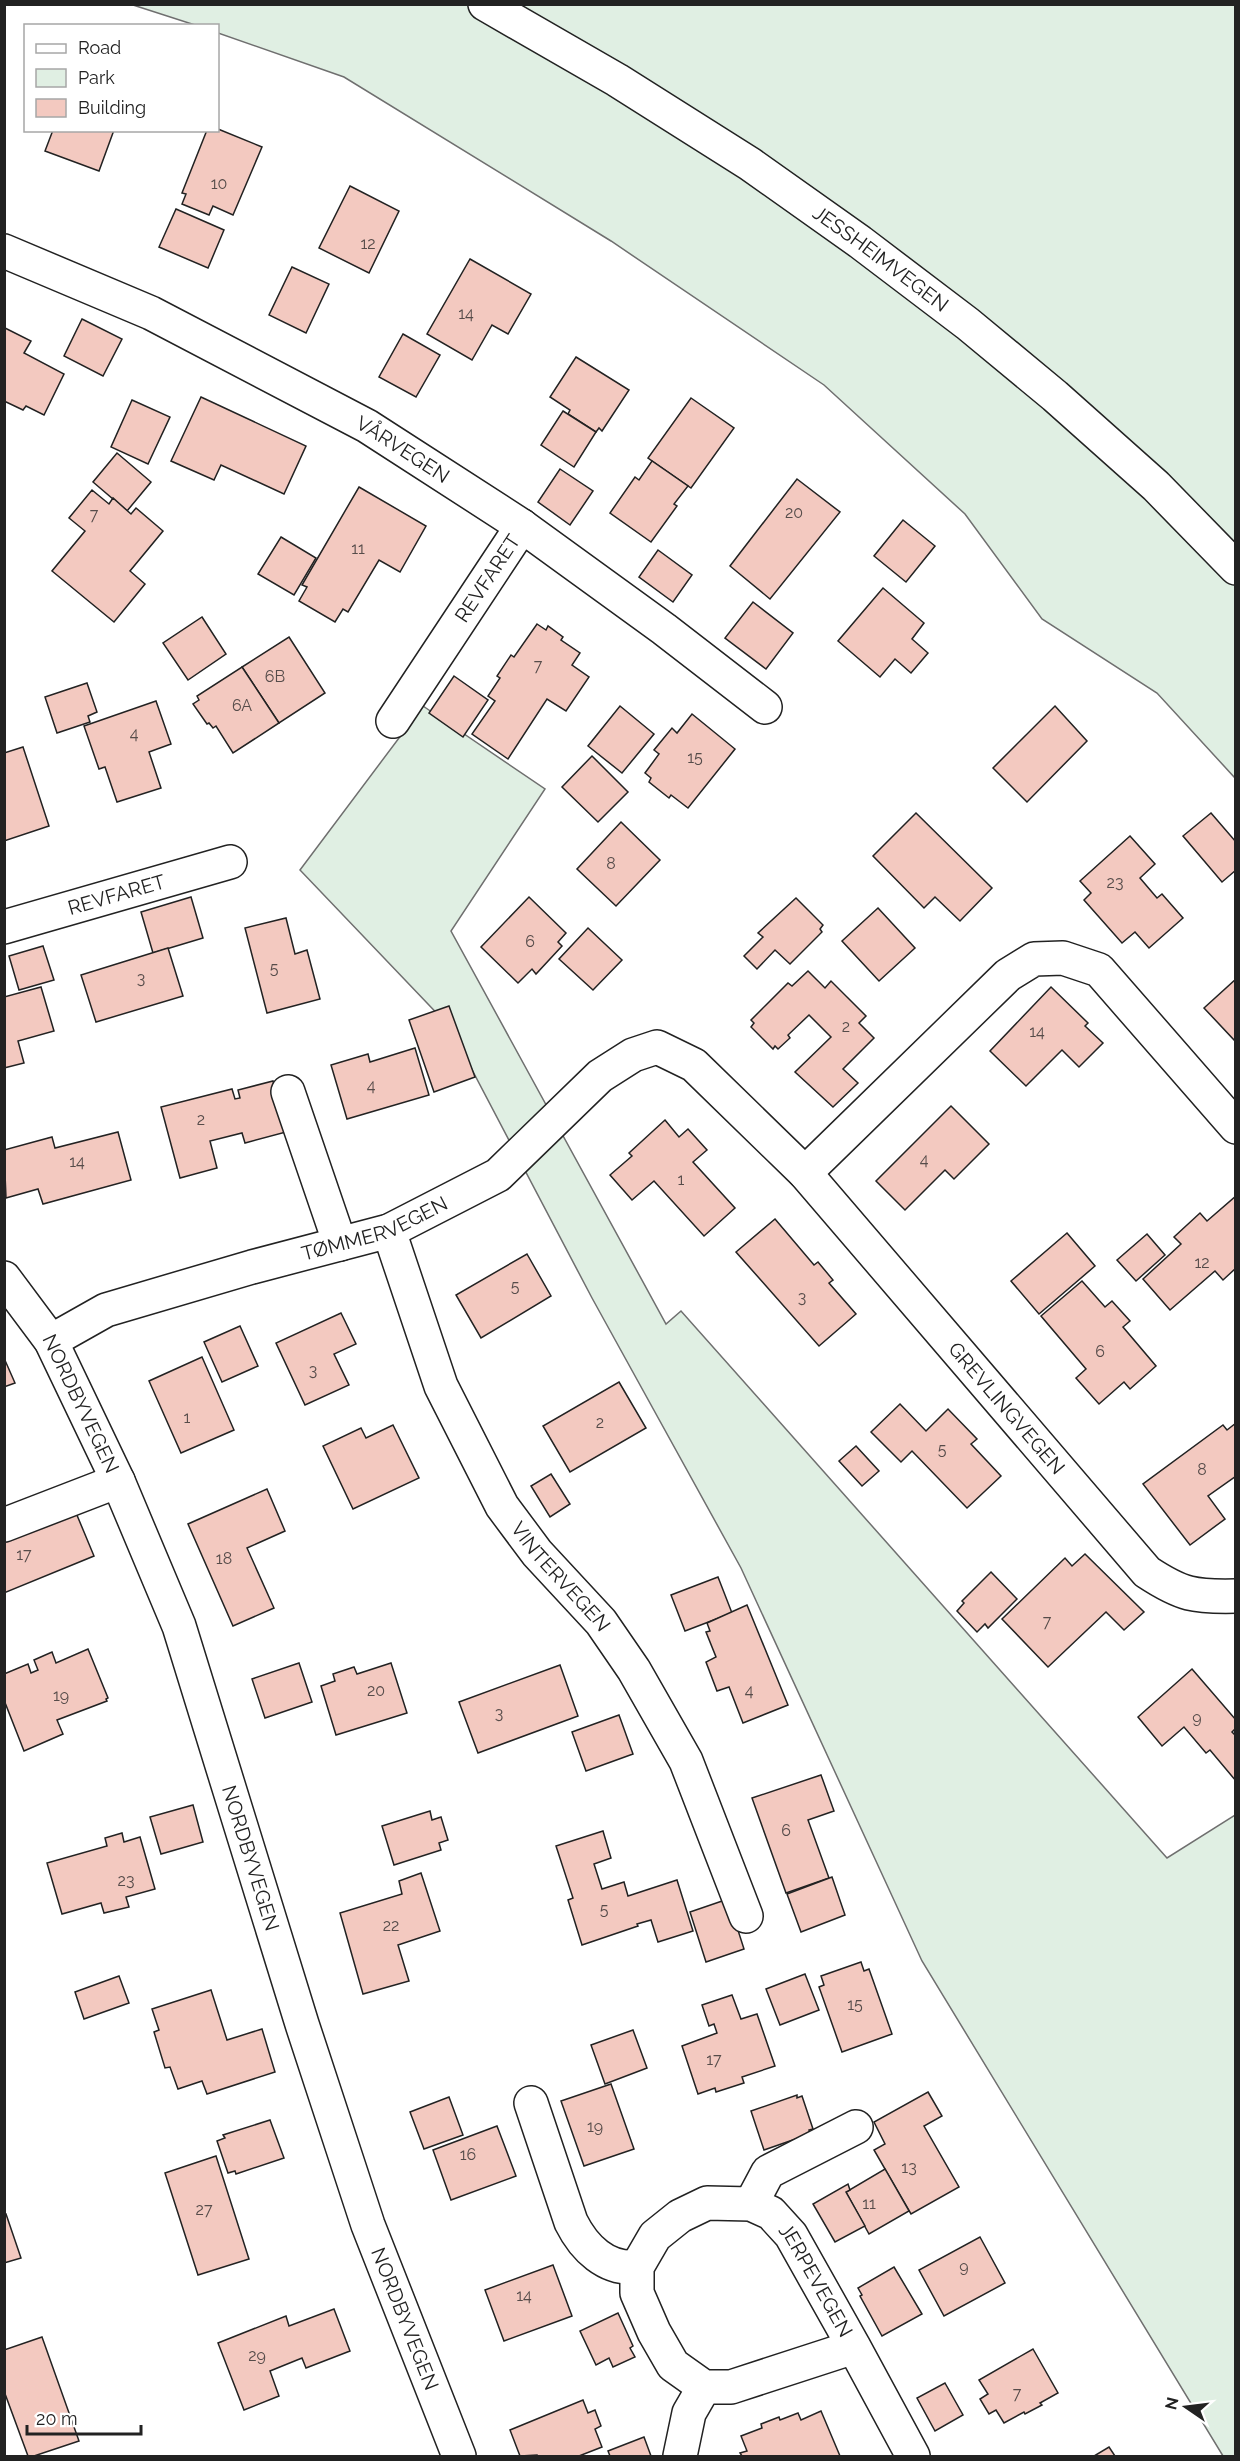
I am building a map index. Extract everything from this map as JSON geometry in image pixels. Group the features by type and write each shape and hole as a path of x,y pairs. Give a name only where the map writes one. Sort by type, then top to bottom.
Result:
{"street":[{"name":"JESSHEIMVEGEN","path":"485,4 617,80 750,164 860,242 968,324 1055,396 1156,486 1236,568"},
{"name":"VÅRVEGEN","path":"4,251 151,313 367,426 522,526 664,629 765,707"},
{"name":"REVFARET","path":"393,721 522,526"},
{"name":"REVFARET","path":"4,927 230,862"},
{"path":"805,1173 1008,975 1034,959 1063,958 1099,970 1236,1127"},
{"name":"GREVLINGVEGEN","path":"657,1047 694,1065 805,1173 1147,1572 1173,1589 1205,1597 1236,1596"},
{"name":"TØMMERVEGEN","path":"51,1341 106,1311 252,1267 389,1231 498,1175 600,1076 633,1054 657,1047"},
{"path":"288,1092 340,1244"},
{"name":"VINTERVEGEN","path":"389,1231 441,1386 502,1506 537,1553 601,1622 634,1670 687,1761 746,1916"},
{"name":"NORDBYVEGEN","path":"4,1278 51,1341 118,1481 179,1626 302,2024 368,2225 459,2457"},
{"path":"4,1525 118,1481"},
{"path":"531,2103 571,2222 580,2240 588,2249 609,2262 624,2268 637,2267 637,2293 654,2332 673,2365 705,2387 689,2413 680,2457"},
{"path":"751,2204 768,2172 856,2127"},
{"name":"JERPEVEGEN","path":"637,2267 655,2236 680,2216 707,2203 751,2204 771,2213 791,2235 914,2457"},
{"name":"JERPEVEGEN","path":"705,2387 731,2387 854,2347"}],"green space":[{"path":"133,5 1235,5 1235,778 1157,693 1042,619 965,514 824,385 611,241 344,77 219,33 219,24 192,24"},
{"path":"423,706 545,789 451,931 666,1324 681,1311 1167,1858 1235,1815 1235,2456 1223,2456 922,1961 741,1568 592,1298 449,1026 300,870"}],"building":[{"path":"219,129 262,147 233,215 213,206 209,215 182,204 186,194 182,193 206,132 219,132"},
{"path":"52,132 113,132 99,171 45,151"},
{"path":"350,186 399,211 369,273 319,248"},
{"path":"176,209 224,230 208,268 159,247"},
{"path":"470,259 531,294 508,334 492,325 472,360 427,334"},
{"path":"292,267 329,284 306,333 269,315"},
{"path":"82,319 122,339 103,376 64,356"},
{"path":"5,328 31,341 24,353 64,374 44,415 26,406 23,410 4,401"},
{"path":"403,334 440,355 416,397 379,377"},
{"path":"576,357 629,390 602,431 599,428 596,432 568,414 570,410 550,397"},
{"path":"201,397 306,446 284,494 221,465 214,480 171,461"},
{"path":"691,398 734,428 691,488 648,458"},
{"path":"132,400 170,417 148,464 111,447"},
{"path":"563,411 596,432 574,467 541,445"},
{"path":"117,453 151,482 127,511 93,482"},
{"path":"652,461 688,486 674,504 677,506 651,542 610,513 635,477 639,480"},
{"path":"560,469 593,491 570,525 538,502"},
{"path":"797,479 840,512 770,599 730,566"},
{"path":"359,487 426,526 400,572 379,560 348,612 343,609 335,622 299,601 307,587 302,585"},
{"path":"92,490 109,504 113,498 131,514 136,508 163,531 130,571 145,584 114,622 52,571 85,531 69,518"},
{"path":"903,520 935,546 906,582 874,556"},
{"path":"281,537 316,558 294,595 258,574"},
{"path":"658,550 692,575 673,602 639,577"},
{"path":"883,588 924,623 912,639 928,653 911,673 895,659 880,677 838,641"},
{"path":"753,602 793,633 766,669 725,638"},
{"path":"202,617 226,654 188,680 163,643"},
{"path":"537,624 546,630 548,626 563,637 561,640 580,653 572,665 589,677 566,711 547,699 508,759 472,734 495,701 488,696 500,678 497,676 511,655 514,657"},
{"path":"289,637 325,693 279,723 242,667"},
{"path":"242,667 279,723 233,753 216,726 213,728 209,723 207,724 193,704 199,700 197,696"},
{"path":"454,676 488,700 463,737 429,713"},
{"path":"87,683 97,712 88,716 90,722 57,733 45,697"},
{"path":"156,701 171,744 149,752 161,788 117,802 105,767 99,769 84,726"},
{"path":"620,706 654,734 622,773 588,746"},
{"path":"1055,706 1087,741 1027,802 993,768"},
{"path":"692,714 735,749 688,808 671,795 669,798 649,782 651,778 645,773 659,754 654,750 672,728 677,733"},
{"path":"23,747 49,826 4,841 4,753"},
{"path":"592,756 628,792 598,822 562,787"},
{"path":"916,813 992,888 960,921 935,897 924,908 873,856"},
{"path":"1211,813 1236,842 1236,870 1222,882 1183,836"},
{"path":"621,822 660,860 616,906 577,869"},
{"path":"1130,836 1155,864 1140,878 1157,898 1162,894 1183,918 1149,948 1135,932 1122,943 1084,900 1091,893 1080,881"},
{"path":"191,897 203,938 153,953 141,912"},
{"path":"529,897 566,933 558,942 562,946 536,974 532,969 518,983 481,947"},
{"path":"796,898 823,925 820,929 822,932 790,964 775,950 757,969 744,956 763,937 758,933"},
{"path":"878,908 915,948 879,981 842,941"},
{"path":"286,918 295,954 307,950 320,999 267,1013 245,928"},
{"path":"588,928 622,960 593,990 559,959"},
{"path":"43,946 54,980 19,990 9,956"},
{"path":"168,948 183,996 96,1022 81,975"},
{"path":"808,971 825,988 831,981 866,1016 859,1023 874,1038 843,1069 858,1083 833,1107 795,1072 831,1037 809,1015 788,1035 790,1038 778,1049 775,1046 773,1049 751,1027 754,1023 751,1020 788,983 792,986"},
{"path":"1236,979 1236,1042 1204,1008"},
{"path":"41,987 54,1031 18,1041 24,1063 4,1068 4,997"},
{"path":"1051,987 1088,1023 1085,1026 1103,1043 1079,1067 1062,1050 1026,1086 990,1051"},
{"path":"449,1006 475,1077 434,1092 409,1020"},
{"path":"415,1048 429,1095 347,1119 331,1065 368,1054 370,1062"},
{"path":"273,1081 286,1132 245,1143 242,1133 210,1141 217,1168 180,1178 161,1107 232,1089 235,1099 240,1098 238,1090"},
{"path":"951,1106 989,1144 954,1179 945,1170 905,1210 876,1181"},
{"path":"665,1120 679,1137 688,1129 707,1150 693,1162 735,1208 704,1236 654,1181 632,1200 610,1175 632,1156 629,1153"},
{"path":"118,1132 131,1180 43,1204 38,1189 6,1198 4,1150 52,1137 55,1148"},
{"path":"1236,1196 1236,1268 1223,1280 1215,1271 1170,1310 1143,1279 1181,1244 1174,1237 1200,1213 1207,1221"},
{"path":"775,1219 814,1265 818,1262 833,1280 829,1283 856,1314 819,1346 736,1252"},
{"path":"1067,1233 1095,1266 1039,1314 1011,1281"},
{"path":"1147,1234 1165,1255 1136,1281 1117,1260"},
{"path":"527,1254 551,1296 481,1338 456,1295"},
{"path":"1082,1281 1105,1307 1112,1301 1130,1321 1123,1327 1156,1366 1130,1389 1124,1382 1099,1404 1076,1378 1086,1369 1041,1316"},
{"path":"341,1313 356,1344 334,1354 349,1385 305,1405 276,1343"},
{"path":"240,1326 258,1366 222,1382 204,1342"},
{"path":"202,1357 234,1430 181,1453 149,1381"},
{"path":"4,1358 15,1383 4,1387"},
{"path":"619,1382 646,1428 570,1472 543,1426"},
{"path":"900,1404 926,1431 948,1409 977,1439 971,1444 1001,1476 967,1508 912,1451 901,1462 871,1432"},
{"path":"1236,1423 1236,1476 1208,1496 1225,1519 1190,1545 1143,1484 1223,1425 1227,1430"},
{"path":"393,1425 419,1478 353,1509 323,1446 361,1428 366,1438"},
{"path":"856,1446 879,1471 862,1486 839,1461"},
{"path":"551,1474 570,1504 550,1517 531,1486"},
{"path":"267,1489 285,1531 247,1548 274,1608 233,1626 188,1524"},
{"path":"74,1508 94,1556 4,1593 4,1537"},
{"path":"1085,1554 1144,1612 1124,1630 1106,1612 1048,1667 1002,1619 1065,1558 1072,1566"},
{"path":"991,1572 1017,1599 988,1628 985,1624 977,1632 957,1611 964,1603 962,1601"},
{"path":"718,1577 732,1613 685,1631 671,1595"},
{"path":"747,1605 788,1705 743,1723 729,1687 717,1691 706,1662 716,1657 706,1632 710,1631 707,1623"},
{"path":"88,1649 108,1698 107,1701 57,1720 63,1734 24,1751 4,1700 4,1674 28,1664 31,1673 38,1670 34,1660 52,1652 56,1663"},
{"path":"299,1663 312,1702 265,1718 252,1679"},
{"path":"391,1663 407,1713 336,1735 321,1686 335,1681 333,1674 354,1667 357,1674"},
{"path":"560,1665 578,1716 478,1753 459,1702"},
{"path":"1192,1669 1236,1720 1236,1728 1232,1732 1236,1736 1236,1781 1210,1750 1206,1753 1184,1727 1162,1746 1138,1717"},
{"path":"619,1715 633,1754 586,1771 572,1732"},
{"path":"821,1775 834,1811 808,1820 829,1878 786,1893 752,1798"},
{"path":"193,1805 203,1842 161,1854 150,1817"},
{"path":"430,1811 432,1820 441,1817 448,1840 439,1843 441,1850 394,1865 382,1826"},
{"path":"603,1831 611,1858 594,1864 602,1889 624,1882 628,1896 677,1880 693,1931 658,1942 651,1920 582,1945 568,1900 573,1898 556,1846"},
{"path":"122,1833 124,1842 140,1837 155,1889 126,1897 129,1907 104,1913 101,1903 62,1914 47,1863 107,1846 105,1838"},
{"path":"421,1873 440,1931 398,1945 409,1981 363,1994 340,1913 402,1894 399,1881"},
{"path":"832,1877 845,1915 801,1932 787,1894"},
{"path":"728,1899 744,1949 706,1962 690,1912"},
{"path":"861,1962 864,1971 869,1969 892,2034 842,2052 819,1987 824,1985 821,1976"},
{"path":"805,1974 819,2010 780,2025 766,1989"},
{"path":"119,1976 129,2003 84,2019 75,1992"},
{"path":"211,1990 227,2040 262,2029 275,2072 207,2094 202,2081 178,2089 170,2067 165,2068 154,2032 159,2030 152,2009"},
{"path":"732,1995 741,2019 757,2014 775,2066 742,2077 744,2083 716,2092 715,2088 698,2094 682,2046 717,2033 714,2024 709,2026 702,2005"},
{"path":"633,2030 647,2068 605,2084 591,2045"},
{"path":"611,2084 634,2149 584,2166 561,2101"},
{"path":"928,2092 942,2116 924,2126 959,2187 911,2214 874,2150 885,2144 874,2122"},
{"path":"797,2095 797,2098 802,2096 813,2129 809,2130 810,2134 764,2150 751,2111"},
{"path":"449,2097 463,2135 424,2149 410,2112"},
{"path":"270,2120 284,2158 236,2174 235,2171 228,2173 217,2141 225,2138 223,2135"},
{"path":"497,2126 516,2176 451,2200 433,2150"},
{"path":"216,2156 249,2259 198,2275 165,2173"},
{"path":"885,2169 909,2211 869,2234 846,2192"},
{"path":"848,2184 850,2190 846,2192 865,2226 835,2242 813,2204"},
{"path":"6,2214 21,2258 4,2263 4,2215"},
{"path":"980,2237 1005,2283 944,2316 919,2270"},
{"path":"553,2265 572,2316 504,2341 485,2290"},
{"path":"894,2267 922,2314 882,2336 858,2288"},
{"path":"334,2309 350,2351 306,2368 302,2358 270,2371 279,2396 244,2410 218,2343 286,2316 289,2326"},
{"path":"618,2313 633,2346 630,2348 635,2357 613,2367 609,2358 596,2365 580,2331"},
{"path":"42,2337 79,2441 28,2456 4,2391 4,2350"},
{"path":"1033,2349 1058,2393 1040,2403 1042,2405 1004,2423 996,2410 989,2414 980,2399 988,2394 979,2380"},
{"path":"945,2383 963,2415 935,2431 917,2398"},
{"path":"583,2400 588,2413 595,2410 601,2426 595,2429 602,2447 579,2456 520,2456 510,2430"},
{"path":"821,2411 840,2456 742,2456 740,2453 747,2451 741,2436 762,2428 761,2424 798,2413 801,2420"},
{"path":"644,2437 651,2456 610,2456 608,2451"},
{"path":"1109,2447 1115,2456 1094,2456"}]}
